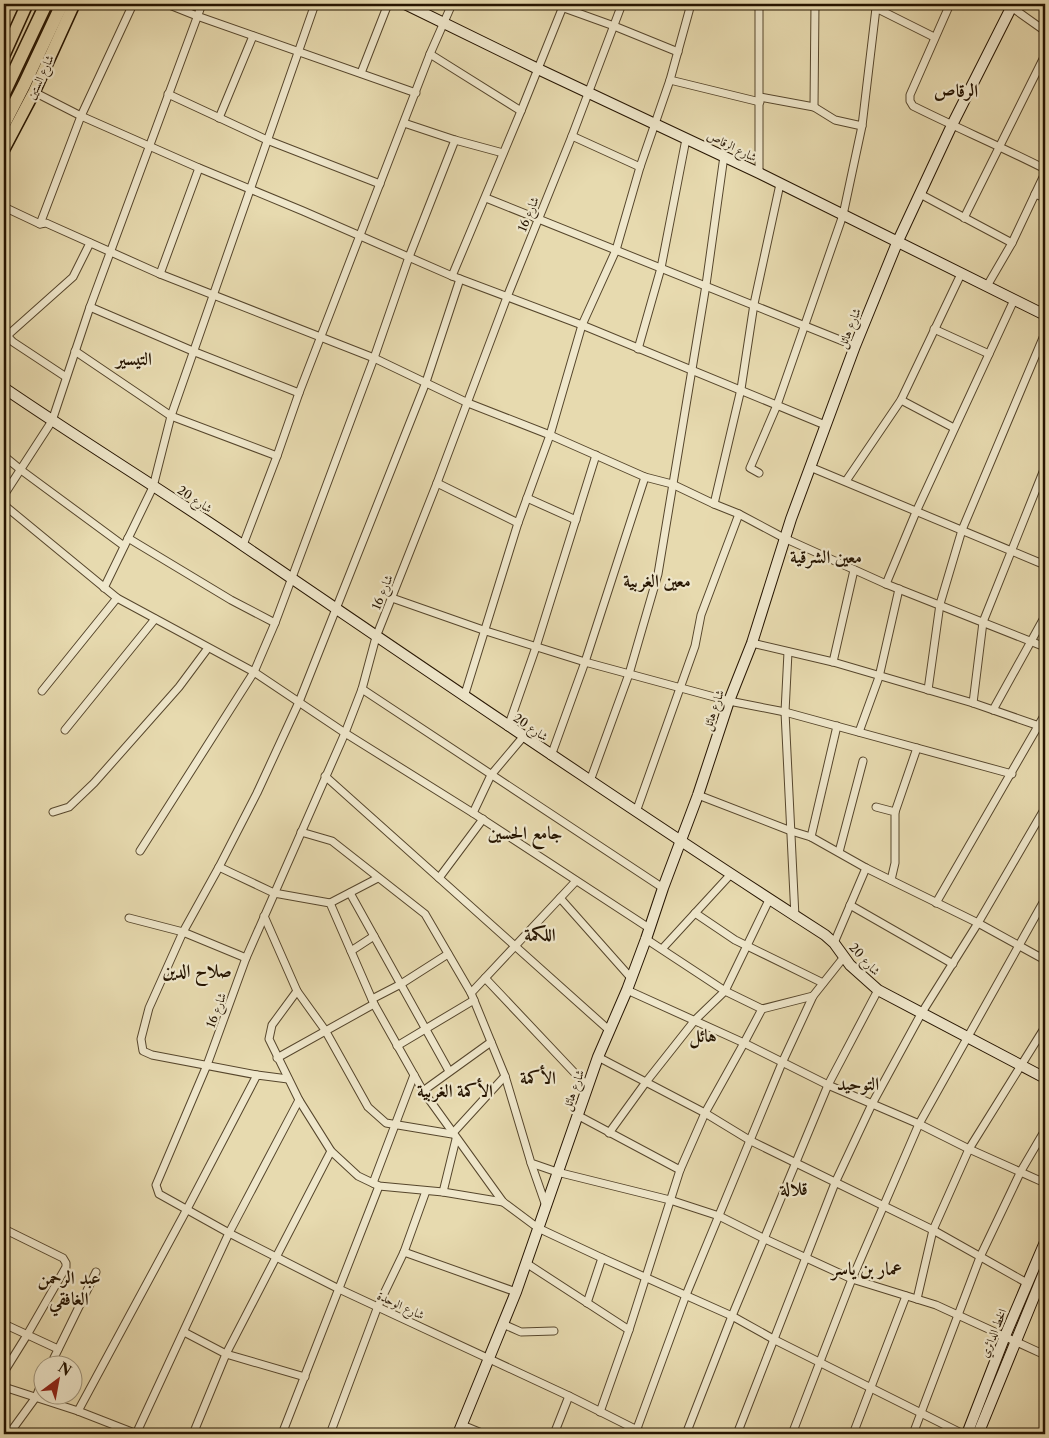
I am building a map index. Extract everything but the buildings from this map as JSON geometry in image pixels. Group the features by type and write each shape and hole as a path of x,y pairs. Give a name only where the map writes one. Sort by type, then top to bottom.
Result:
{"highway":[{"name":"شارع الستين","path":"4,92 46,4"},
{"name":"شارع الستين","path":"4,124 62,4"}],"main road":[{"path":"4,55 27,4"},
{"name":"شارع الستين","path":"4,149 34,92 74,4"}],"street":[{"path":"40,224 81,116 133,4"},
{"path":"167,4 416,93"},
{"path":"4,495 52,421 90,307 202,4"},
{"path":"104,588 153,487 171,416 315,4"},
{"path":"361,73 388,4"},
{"name":"شارع الرقاص","path":"405,4 759,173 1045,315"},
{"path":"243,545 299,393 430,54 452,4"},
{"path":"553,4 563,5 678,52"},
{"name":"شارع 16","path":"156,1185 208,1065 246,958 345,733 362,689 376,636 437,484 507,297 572,136 622,4"},
{"path":"464,697 518,523 550,435 582,325 616,250 653,124 670,80 691,4"},
{"path":"759,4 759,173"},
{"path":"814,107 815,4"},
{"path":"950,4 910,95 910,101 913,106 1045,169"},
{"path":"452,276 486,198 563,5"},
{"path":"1010,5 1045,31"},
{"name":"شارع هائل","path":"460,1429 516,1292 587,1086 646,939 698,795 729,701 752,643 784,538 855,346 897,242 1010,5"},
{"path":"759,473 750,468 777,405 843,215 862,126 874,6 934,37"},
{"path":"219,118 253,36"},
{"path":"430,54 521,111"},
{"path":"964,218 1045,55"},
{"path":"670,80 760,99 814,107 835,120 862,126"},
{"path":"34,92 81,116 198,168 452,276 582,325 825,425"},
{"path":"168,94 267,140 380,184"},
{"path":"404,124 503,154"},
{"path":"572,136 640,166"},
{"path":"638,349 661,268 686,138"},
{"path":"140,851 254,672 275,623 374,358 409,257 456,140"},
{"path":"590,781 629,674 658,574 706,285 724,156"},
{"path":"160,274 198,168"},
{"path":"987,286 1012,243 1045,173"},
{"path":"714,504 741,389 754,304 780,184"},
{"path":"920,194 1012,243"},
{"path":"1035,194 1045,198"},
{"path":"486,198 855,346"},
{"path":"4,208 40,224 46,224 160,274 374,358 468,403 550,435 645,477 672,484 739,514 784,538 886,584 1045,647"},
{"path":"66,377 13,342 9,338 9,334 74,277 90,243"},
{"path":"846,482 901,400 961,274"},
{"path":"288,1079 152,1055 143,1050 141,1039 150,1008 183,932 220,867 257,794 299,702 426,382 460,279"},
{"path":"886,584 916,512 1014,300"},
{"path":"90,307 194,352 299,393"},
{"path":"934,329 989,354"},
{"path":"928,690 940,604 962,530 1045,333"},
{"path":"75,351 171,416 277,456"},
{"name":"شارع 20","path":"4,388 243,545 551,756 834,943 867,982 878,990 1045,1078"},
{"path":"901,400 954,428"},
{"path":"508,727 536,647 596,455"},
{"path":"4,456 124,546"},
{"path":"810,467 1045,565"},
{"path":"973,702 983,622 1045,467"},
{"path":"551,756 585,662 645,477"},
{"path":"437,484 518,523"},
{"path":"527,498 576,520"},
{"path":"4,505 117,598 254,672 345,733 483,819 649,928"},
{"path":"636,812 695,646 701,615 739,514"},
{"path":"128,538 231,600 275,623"},
{"path":"833,662 854,570"},
{"path":"858,732 880,676 899,589"},
{"path":"42,691 117,598"},
{"path":"392,598 486,631 585,662 729,701 785,712 1012,774"},
{"path":"993,710 1045,616"},
{"path":"65,730 155,619"},
{"path":"752,643 833,662 973,702 1042,727"},
{"path":"53,812 69,807 94,783 179,687 208,648"},
{"path":"788,652 785,712 796,917"},
{"path":"362,689 663,888"},
{"path":"936,903 1042,727 1045,714"},
{"path":"811,837 837,726"},
{"path":"473,813 491,775 523,737"},
{"path":"891,880 895,863 895,812 917,748"},
{"path":"839,852 863,761"},
{"path":"325,776 610,1031"},
{"path":"698,795 811,837 866,868 978,923 1045,960"},
{"path":"876,807 895,812"},
{"path":"737,1434 835,1183 872,1104 921,1014 978,923 1045,808"},
{"path":"439,878 483,819"},
{"path":"301,832 332,841 425,914 474,1000 505,1076 546,1206"},
{"path":"220,867 274,893 330,903 378,878"},
{"path":"834,943 866,868"},
{"path":"662,949 731,874"},
{"path":"471,993 576,881"},
{"path":"350,893 449,1071"},
{"path":"560,898 631,978"},
{"path":"792,1434 852,1279 919,1124 1045,899"},
{"path":"609,1133 695,1020 725,991 769,900"},
{"path":"330,903 373,1002 423,1092 503,1202 538,1228 732,1316 775,1340 962,1434"},
{"path":"850,905 953,964"},
{"path":"695,913 735,940 823,983"},
{"path":"264,916 297,990 325,1030 368,1107 386,1123 454,1136"},
{"path":"129,918 183,932 246,958"},
{"path":"351,951 374,936"},
{"path":"646,939 725,991 762,1009 813,996"},
{"path":"277,1058 373,1002 448,954"},
{"path":"636,1432 686,1295 782,1062 813,996 844,957"},
{"path":"485,978 587,1086"},
{"path":"297,990 272,1025 269,1039 299,1100 331,1151 358,1176 376,1184 503,1202"},
{"path":"627,990 744,1043 828,1085 919,1124 1045,1183"},
{"path":"686,1434 732,1316 828,1085 878,990"},
{"path":"397,1046 474,1000"},
{"path":"600,1412 629,1330 680,1170 705,1113 762,1009"},
{"path":"917,1299 933,1230 969,1149 1045,1027"},
{"path":"423,1092 449,1071 491,1042"},
{"path":"598,1057 705,1113 751,1141 933,1230 1027,1282"},
{"path":"78,1411 257,1075"},
{"path":"282,1434 339,1288 376,1184 394,1124 414,1075"},
{"path":"443,1192 454,1136 505,1076"},
{"path":"63,1406 137,1434 229,1233 299,1100"},
{"path":"577,1115 680,1170"},
{"path":"913,1434 980,1257 1021,1171 1045,1130"},
{"path":"192,1434 226,1354 331,1151"},
{"path":"531,1163 557,1172 670,1200 719,1216 852,1279 958,1314 1045,1356"},
{"name":"شارع الوحدة","path":"156,1185 159,1194 276,1257 569,1396 636,1432 645,1434"},
{"path":"330,1434 378,1306 404,1252 426,1191"},
{"path":"4,1229 63,1258 66,1262 66,1267 4,1372"},
{"name":"الخط الدائري","path":"967,1434 1005,1336 1045,1242"},
{"path":"404,1252 516,1292"},
{"path":"586,1303 602,1258"},
{"path":"526,1263 629,1330"},
{"name":"الخط الدائري","path":"978,1434 1016,1342 1041,1291 1045,1270"},
{"path":"54,1356 96,1272"},
{"path":"853,1434 906,1296"},
{"path":"4,1324 58,1348"},
{"path":"503,1324 521,1332 554,1330"},
{"path":"184,1332 226,1354 305,1377"},
{"path":"4,1387 32,1396"},
{"path":"554,1434 569,1396"},
{"path":"9,1434 32,1402"},
{"path":"460,1429 484,1434"}],"district":[{"name":"الرقاص","path":"956,91"},
{"name":"التيسير","path":"134,359"},
{"name":"معين الشرقية","path":"826,557"},
{"name":"معين الغربية","path":"657,581"},
{"name":"جامع الحسين","path":"525,833"},
{"name":"اللكمة","path":"540,935"},
{"name":"صلاح الدين","path":"197,971"},
{"name":"هائل","path":"703,1036"},
{"name":"الأكمة","path":"538,1078"},
{"name":"التوحيد","path":"858,1084"},
{"name":"الأكمة الغربية","path":"455,1091"},
{"name":"قلالة","path":"794,1189"},
{"name":"عمار بن ياسر","path":"867,1269"},
{"name":"عبد الرحمن الغافقي","path":"69,1288"}]}
